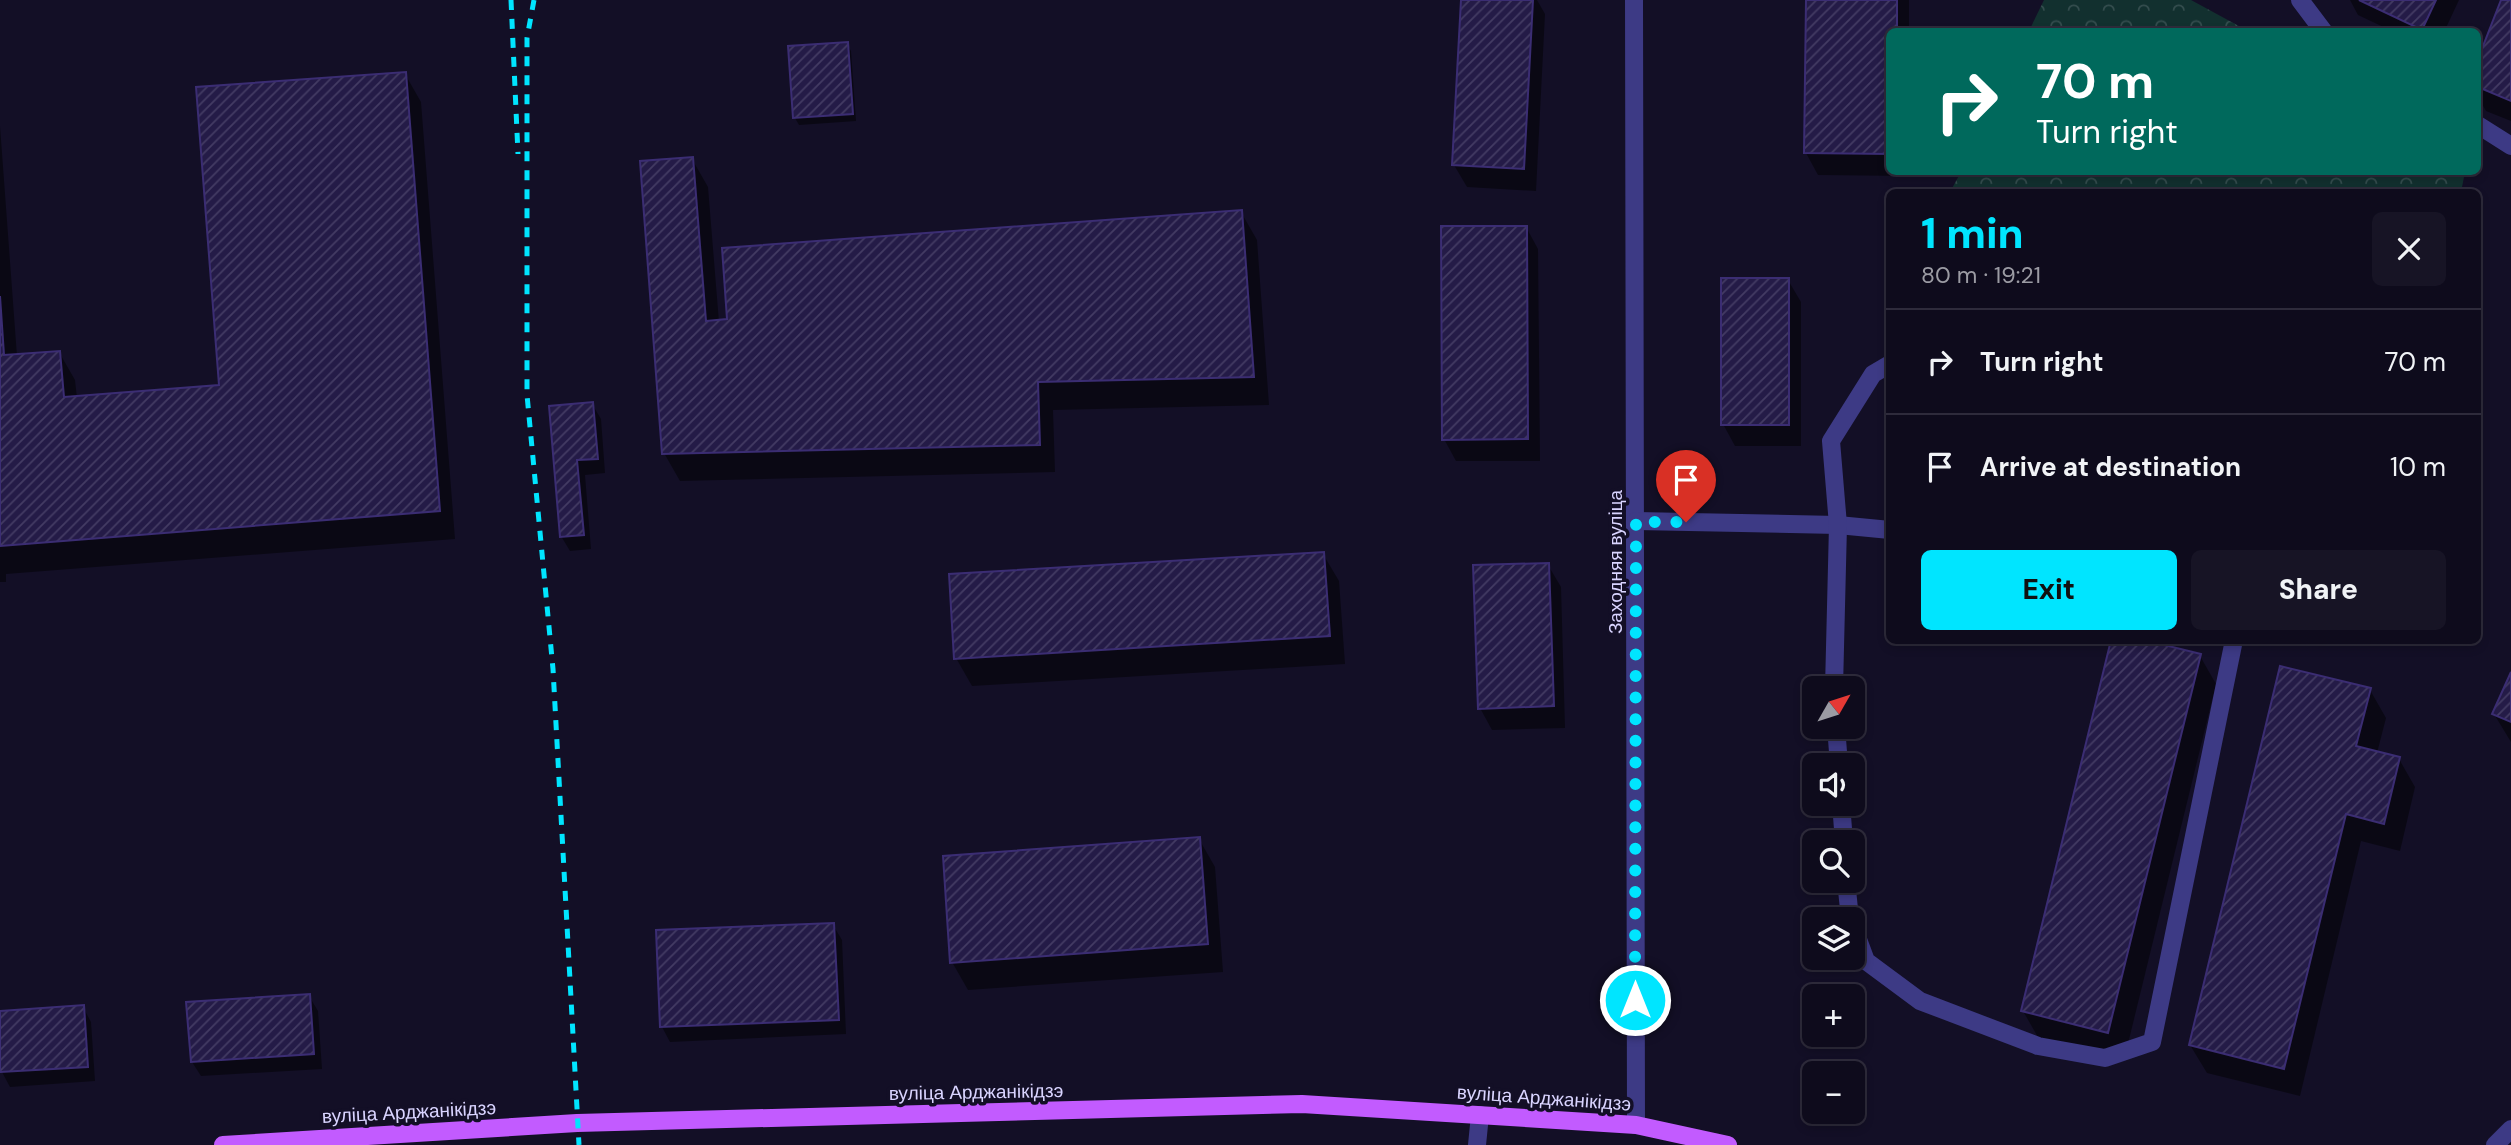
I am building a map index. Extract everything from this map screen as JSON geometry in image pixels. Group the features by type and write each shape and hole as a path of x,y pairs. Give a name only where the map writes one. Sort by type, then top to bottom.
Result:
{"main road":[{"name":"вуліца Арджанікідзэ","path":"223,1145 422,1138 577,1123 1301,1104 1636,1125 1728,1145"}],"street":[{"name":"Заходняя вуліца","path":"1634,0 1636,1125"},
{"path":"2300,0 2322,28"},
{"path":"2481,127 2511,145"},
{"path":"1834,676 1838,525 1831,441 1872,374 1886,366"},
{"path":"1636,522 1838,525 1886,530"},
{"path":"1865,958 1920,1001 2038,1046 2105,1058 2152,1041 2233,644"},
{"path":"1477,1145 1480,1115"},
{"path":"2495,1145 2511,1129"}],"green space":[{"path":"2044,0 2191,0 2242,28 2030,28"},
{"path":"1959,175 2464,175 2462,189 1952,189"}],"building":[{"path":"1461,0 1533,0 1524,169 1452,165"},
{"path":"1806,0 1897,0 1897,28 1886,28 1886,154 1804,153"},
{"path":"2359,0 2436,0 2423,28"},
{"path":"2501,0 2511,0 2511,101 2481,88 2481,51"},
{"path":"848,42 853,114 793,118 788,46"},
{"path":"406,72 440,511 0,546 0,296 4,355 60,351 64,397 219,385 196,87"},
{"path":"693,157 706,321 727,319 722,248 1242,210 1254,377 1038,382 1040,445 662,454 640,161"},
{"path":"1441,226 1527,226 1528,439 1442,440"},
{"path":"1721,278 1789,278 1789,425 1721,425"},
{"path":"593,402 598,459 577,460 584,535 560,537 549,406"},
{"path":"1324,552 1330,636 954,659 949,574"},
{"path":"1549,563 1554,706 1478,709 1473,565"},
{"path":"2110,644 2160,644 2201,654 2108,1033 2021,1011"},
{"path":"2280,666 2371,688 2356,746 2400,757 2384,824 2346,814 2284,1069 2189,1045"},
{"path":"2511,672 2511,722 2492,714"},
{"path":"1200,837 1208,944 950,963 943,856"},
{"path":"834,923 839,1020 660,1027 656,930"},
{"path":"310,994 314,1054 191,1062 186,1002"},
{"path":"84,1005 88,1067 0,1072 0,1011"}],"railway":[{"path":"511,0 518,154"},
{"path":"534,0 527,38 527,395 553,669 579,1145"}],"route":[{"path":"1635,1000 1636,522 1686,522"}]}
